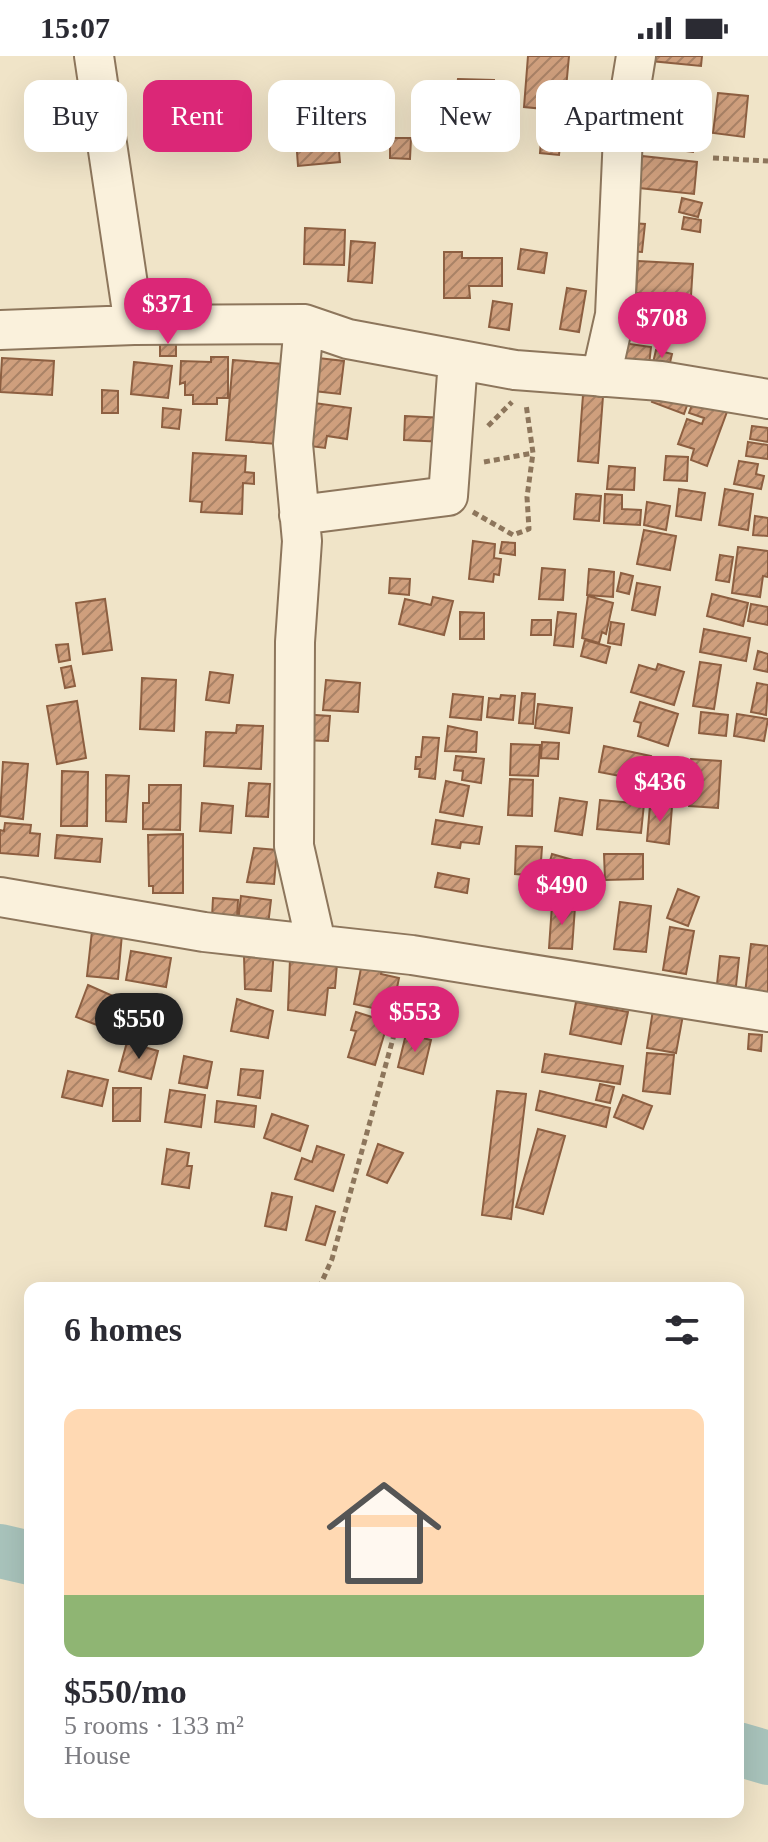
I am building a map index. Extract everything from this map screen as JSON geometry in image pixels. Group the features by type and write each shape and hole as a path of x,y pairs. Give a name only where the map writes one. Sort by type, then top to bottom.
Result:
{"street":[{"path":"94,56 134,325"},
{"path":"601,377 615,315 623,135 636,56"},
{"path":"304,324 293,444 299,515 294,846 316,943"},
{"path":"0,330 304,324 348,339 521,371 661,381 768,399"},
{"path":"299,515 449,479 458,360"},
{"path":"0,897 204,932 412,955 768,1012"}],"path":[{"path":"713,158 768,161"},
{"path":"521,371 533,453 527,497 529,529 513,535 449,479 486,462 533,453"},
{"path":"322,1282 332,1259 402,1012 412,955"}],"building":[{"path":"528,56 569,56 567,80 536,80 536,108 524,107"},
{"path":"652,56 702,56 701,66 651,61"},
{"path":"718,93 748,96 744,137 713,133"},
{"path":"395,138 411,138 410,159 390,158 390,152 395,152"},
{"path":"297,152 339,152 340,162 298,166"},
{"path":"633,155 697,162 694,194 630,187"},
{"path":"682,198 702,203 698,217 679,212"},
{"path":"684,217 701,220 700,232 682,229"},
{"path":"631,223 645,224 642,252 628,251"},
{"path":"305,228 345,230 344,265 304,264"},
{"path":"351,241 375,243 372,283 348,281"},
{"path":"521,249 547,253 544,273 518,269"},
{"path":"444,252 462,252 462,258 502,258 502,286 469,286 470,298 444,298"},
{"path":"638,261 693,264 691,296 636,293"},
{"path":"567,288 586,291 579,332 560,329"},
{"path":"493,301 512,304 509,330 489,327"},
{"path":"160,335 176,335 176,356 160,356"},
{"path":"616,342 651,347 649,365 613,360"},
{"path":"656,350 672,354 668,371 652,367"},
{"path":"211,357 228,357 228,398 217,398 217,404 193,404 193,395 185,395 185,382 180,384 181,361 211,362"},
{"path":"2,358 54,361 52,395 0,392"},
{"path":"318,358 344,361 340,394 314,391"},
{"path":"233,360 283,364 277,444 226,440"},
{"path":"134,362 172,366 168,398 131,394"},
{"path":"584,382 604,383 598,463 578,461"},
{"path":"658,385 690,397 684,414 652,402"},
{"path":"102,390 118,391 118,413 102,413"},
{"path":"695,397 728,409 707,466 691,460 694,449 678,444 687,419 702,424 704,418 689,413"},
{"path":"307,402 351,408 347,439 327,436 325,448 302,445"},
{"path":"163,408 181,410 179,429 162,427"},
{"path":"405,416 446,418 445,442 404,440"},
{"path":"752,426 768,428 768,442 750,439"},
{"path":"748,442 768,445 768,459 746,456"},
{"path":"193,453 246,456 245,472 254,473 254,484 243,483 242,514 201,512 202,502 190,501"},
{"path":"666,456 688,457 687,481 664,480"},
{"path":"739,461 758,464 756,474 764,476 761,489 734,484"},
{"path":"609,466 635,468 634,490 607,489"},
{"path":"679,489 705,493 701,520 676,516"},
{"path":"725,489 753,494 748,530 719,525"},
{"path":"576,494 601,496 599,521 574,519"},
{"path":"605,494 622,495 622,509 641,510 640,525 604,523"},
{"path":"647,502 670,506 666,530 644,525"},
{"path":"755,516 768,518 768,536 753,535"},
{"path":"644,530 676,536 670,570 637,564"},
{"path":"473,541 495,544 494,558 501,559 499,575 494,574 493,582 469,579"},
{"path":"502,542 515,543 515,555 500,553"},
{"path":"738,547 768,551 768,577 763,576 760,597 732,593"},
{"path":"720,555 733,557 729,582 716,580"},
{"path":"542,568 565,570 563,600 539,599"},
{"path":"589,569 614,572 613,597 587,595"},
{"path":"621,573 633,576 629,594 617,591"},
{"path":"390,578 410,579 409,595 389,593"},
{"path":"637,583 660,587 655,615 632,610"},
{"path":"712,594 748,603 743,626 707,616"},
{"path":"588,596 613,603 606,634 602,632 599,643 582,638"},
{"path":"433,597 453,601 444,635 399,624 405,599 431,605"},
{"path":"105,599 112,650 83,654 76,603"},
{"path":"751,604 768,607 768,625 748,621"},
{"path":"460,612 484,613 484,639 460,639"},
{"path":"558,612 576,614 573,647 554,645"},
{"path":"532,620 551,620 551,635 531,635"},
{"path":"611,622 624,624 621,645 608,643"},
{"path":"704,629 750,638 746,661 700,652"},
{"path":"585,640 610,647 606,663 581,656"},
{"path":"68,644 70,660 59,662 56,645"},
{"path":"758,651 768,654 768,672 754,669"},
{"path":"700,662 721,665 714,709 693,706"},
{"path":"658,664 684,672 674,705 631,692 639,665 656,670"},
{"path":"71,666 75,686 65,688 61,668"},
{"path":"210,672 233,675 229,703 206,700"},
{"path":"142,678 176,680 174,731 140,729"},
{"path":"326,680 360,683 358,712 323,710"},
{"path":"757,683 768,685 766,715 751,712"},
{"path":"522,693 535,694 533,724 519,723"},
{"path":"453,694 483,697 481,720 450,717"},
{"path":"501,695 515,696 513,720 487,717 489,698 500,699"},
{"path":"77,701 86,758 57,764 47,706"},
{"path":"640,702 678,714 668,746 638,736 641,723 634,721"},
{"path":"538,704 572,708 569,733 535,728"},
{"path":"701,712 728,715 726,736 699,733"},
{"path":"300,714 330,716 328,741 298,740"},
{"path":"737,714 768,719 764,741 734,736"},
{"path":"237,725 263,726 261,769 204,766 206,732 236,733"},
{"path":"448,726 477,732 476,752 445,751"},
{"path":"423,737 439,738 435,779 419,777 420,769 415,769 416,757 421,757"},
{"path":"542,742 559,743 558,759 541,758"},
{"path":"511,744 540,745 538,776 510,775"},
{"path":"604,746 651,756 646,781 599,772"},
{"path":"456,756 484,759 481,783 462,780 463,771 454,770"},
{"path":"656,759 674,761 670,786 653,783"},
{"path":"691,759 721,761 718,808 689,806"},
{"path":"3,762 28,764 23,819 0,816"},
{"path":"62,771 88,772 87,826 61,826"},
{"path":"106,775 129,776 126,822 106,821"},
{"path":"510,779 533,780 532,816 508,815"},
{"path":"446,781 469,786 463,816 440,812"},
{"path":"249,783 270,784 268,817 246,816"},
{"path":"149,785 181,785 180,830 143,829 143,803 149,803"},
{"path":"560,798 587,802 582,835 555,831"},
{"path":"600,800 644,804 641,833 597,829"},
{"path":"202,803 233,806 231,833 200,831"},
{"path":"650,805 672,807 669,844 647,841"},
{"path":"436,820 482,827 479,844 461,842 460,848 432,844"},
{"path":"5,823 31,825 30,833 40,834 38,856 0,853 0,830 4,831"},
{"path":"183,834 183,893 153,893 153,886 149,886 148,835"},
{"path":"57,835 102,839 100,862 55,858"},
{"path":"516,846 542,847 540,876 515,874"},
{"path":"254,848 277,850 274,884 247,882"},
{"path":"552,854 573,860 567,881 546,875"},
{"path":"604,854 643,854 643,879 605,880"},
{"path":"438,873 469,879 467,893 435,887"},
{"path":"678,889 699,897 688,926 667,918"},
{"path":"241,896 271,900 268,925 238,922"},
{"path":"213,898 238,900 237,918 212,917"},
{"path":"620,902 651,906 646,952 614,949"},
{"path":"552,905 575,907 572,949 549,948"},
{"path":"670,927 694,931 686,974 663,970"},
{"path":"92,931 122,934 118,979 87,976"},
{"path":"751,944 768,946 768,996 745,993"},
{"path":"249,947 274,949 271,991 245,989 244,956 248,956"},
{"path":"131,951 171,958 166,987 126,980"},
{"path":"720,956 739,958 736,986 717,984"},
{"path":"363,958 384,962 381,974 399,978 392,1012 354,1004"},
{"path":"290,959 337,964 335,988 328,988 325,1015 288,1010"},
{"path":"88,985 113,996 108,1008 114,1010 107,1029 76,1017"},
{"path":"237,999 273,1011 268,1038 231,1031"},
{"path":"576,1002 628,1012 621,1044 570,1034"},
{"path":"653,1010 683,1015 676,1053 647,1048"},
{"path":"356,1012 388,1022 375,1065 348,1057 356,1031 351,1030"},
{"path":"406,1034 431,1040 423,1074 398,1067"},
{"path":"749,1034 762,1035 761,1051 748,1049"},
{"path":"127,1042 158,1051 151,1079 119,1071"},
{"path":"647,1053 674,1055 670,1094 643,1091"},
{"path":"545,1054 623,1066 620,1084 542,1072"},
{"path":"184,1056 212,1062 207,1088 179,1083"},
{"path":"241,1069 263,1071 260,1098 238,1095"},
{"path":"68,1071 108,1080 102,1106 62,1097"},
{"path":"600,1084 614,1087 610,1103 596,1100"},
{"path":"113,1088 141,1088 140,1121 113,1121"},
{"path":"170,1090 205,1095 201,1127 165,1122"},
{"path":"497,1091 526,1094 511,1219 482,1215"},
{"path":"540,1091 610,1108 606,1127 536,1110"},
{"path":"623,1095 652,1106 643,1129 614,1117"},
{"path":"217,1101 256,1106 254,1127 215,1122"},
{"path":"272,1114 308,1126 300,1151 264,1138"},
{"path":"538,1129 565,1136 543,1214 516,1207"},
{"path":"378,1144 403,1153 387,1183 367,1175"},
{"path":"317,1146 344,1155 333,1191 295,1179 302,1158 312,1162"},
{"path":"167,1149 189,1153 187,1166 192,1166 189,1188 162,1184"},
{"path":"272,1193 292,1197 286,1230 265,1226"},
{"path":"316,1206 335,1212 325,1245 306,1240"}],"waterway":[{"path":"0,1551 24,1557"},
{"path":"744,1751 768,1758"}]}
